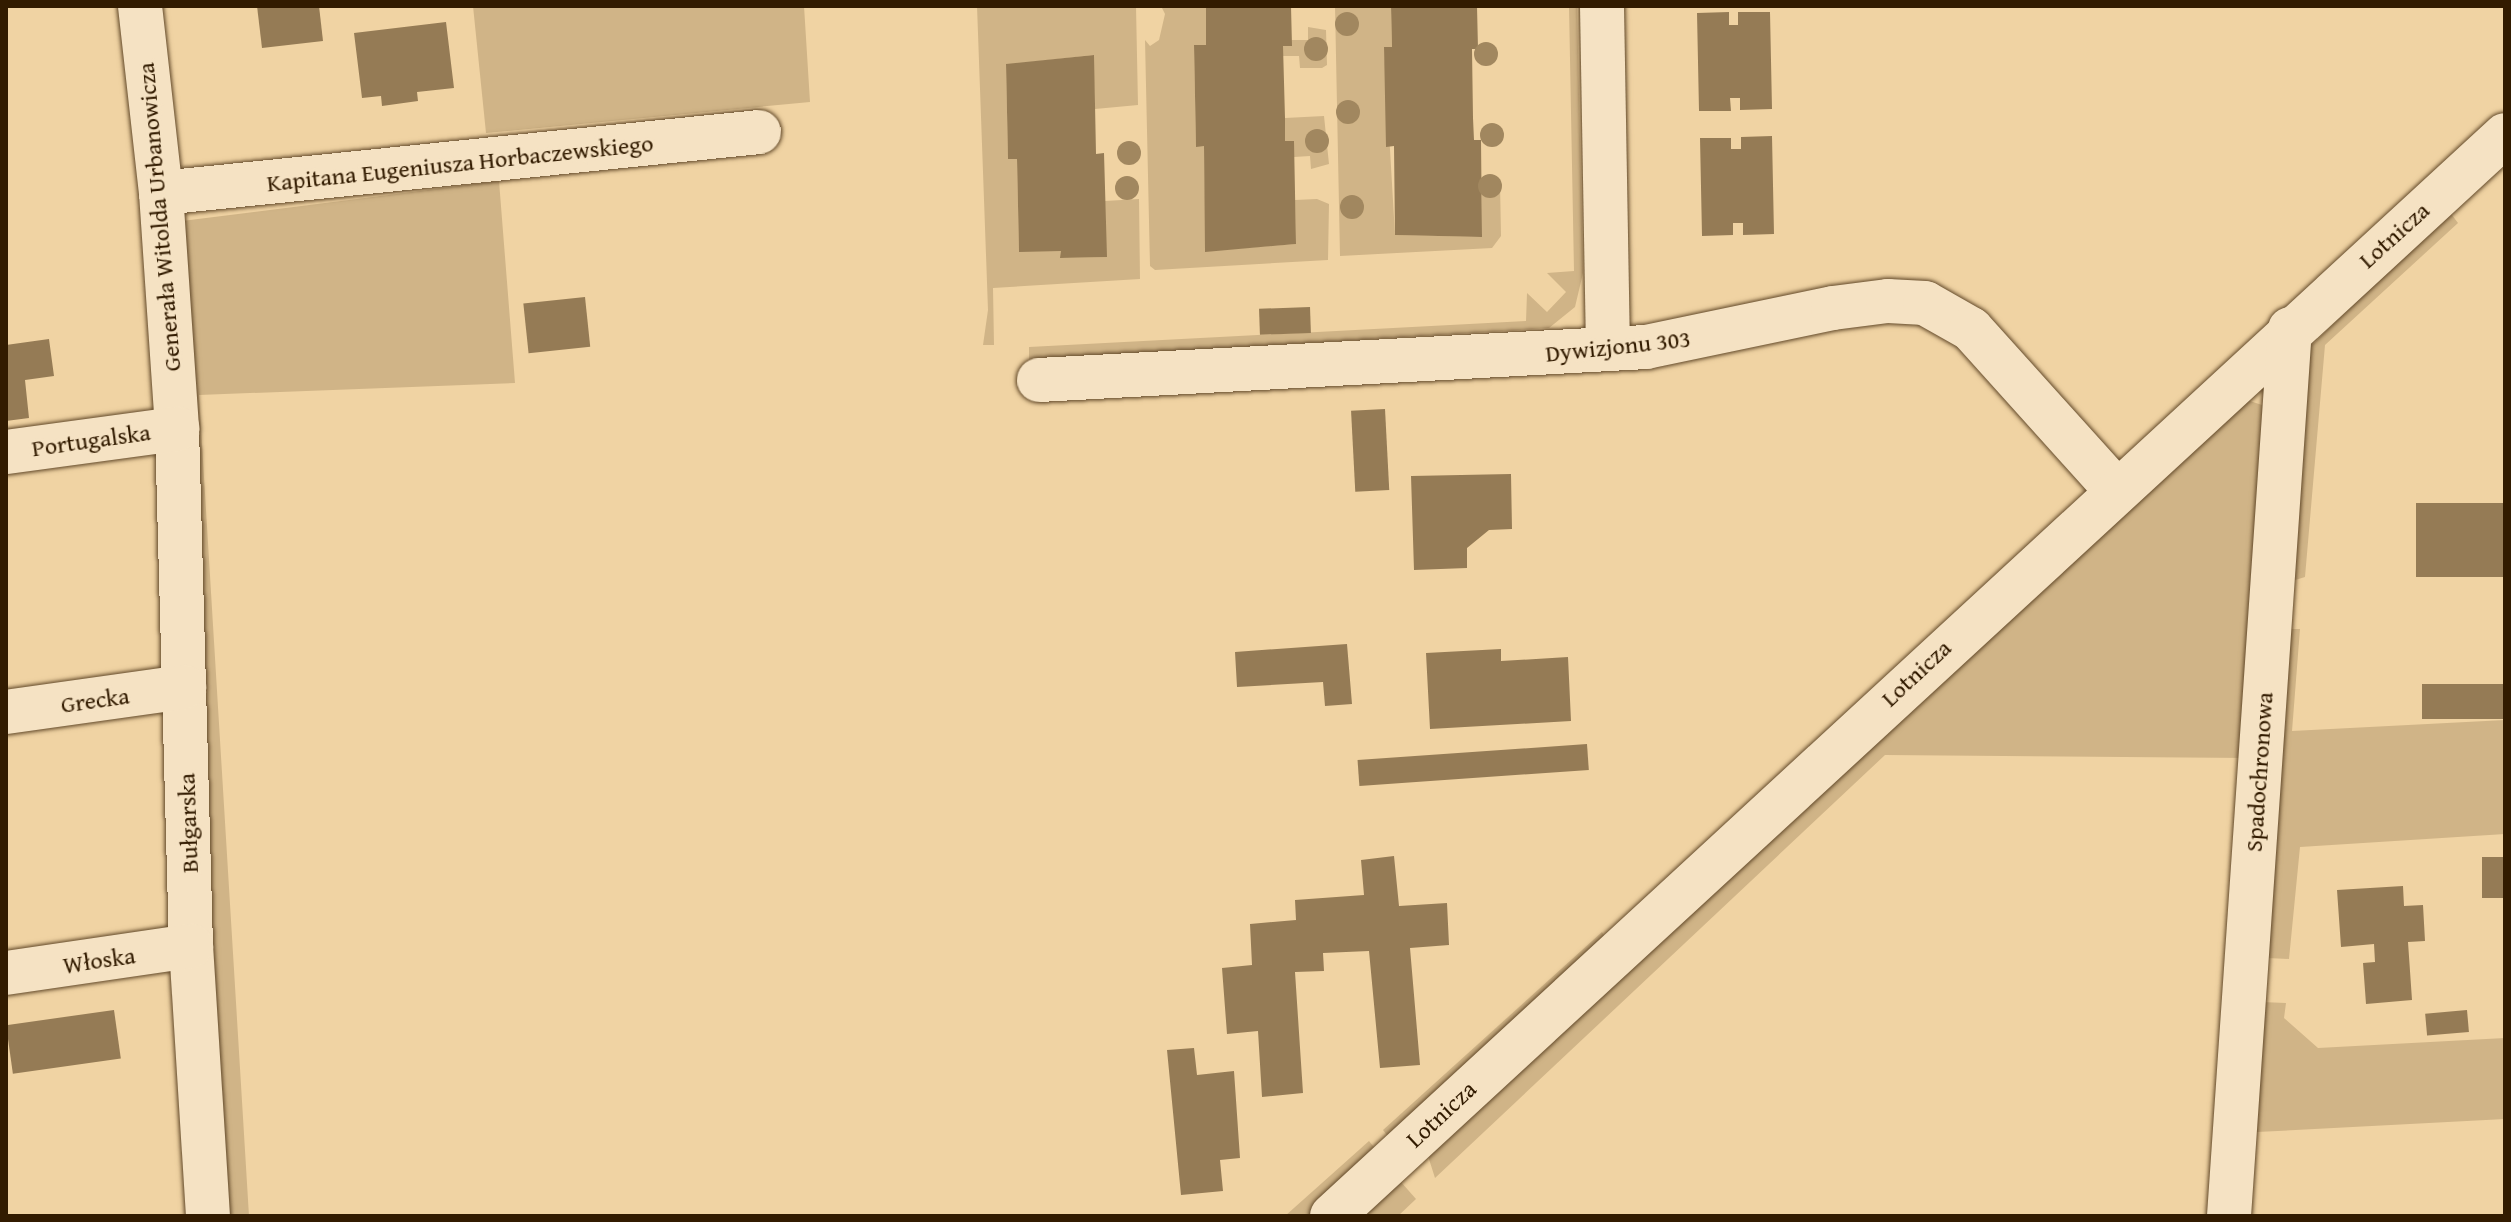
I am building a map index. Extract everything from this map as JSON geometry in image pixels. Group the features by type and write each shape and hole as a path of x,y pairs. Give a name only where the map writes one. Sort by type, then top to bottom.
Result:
{"street":[{"name":"Generała Witolda Urbanowicza","path":"140,6 161,193 177,429"},
{"path":"1602,6 1608,349"},
{"name":"Kapitana Eugeniusza Horbaczewskiego","path":"161,193 759,132"},
{"name":"Lotnicza","path":"1332,1216 2115,489 2505,135"},
{"name":"Dywizjonu 303","path":"1039,380 1608,349 1683,342 1833,308 1888,301 1925,303 1971,329 2115,489"},
{"name":"Spadochronowa","path":"2229,1216 2290,329"},
{"name":"Portugalska","path":"6,452 177,429"},
{"name":"Bułgarska","path":"177,429 195,1214"},
{"name":"Grecka","path":"6,712 184,687"},
{"name":"Włoska","path":"6,973 191,946"}],"shaded area":[{"path":"473,6 804,6 810,102 486,133"},
{"path":"977,6 1136,6 1138,105 1095,109 1093,55 1006,65 1008,158 1017,159 1019,251 1061,251 1061,258 1106,257 1105,201 1139,199 1140,279 993,288 994,345 983,345 988,310"},
{"path":"1161,6 1206,6 1206,45 1194,46 1196,146 1204,146 1206,251 1296,244 1295,200 1317,199 1329,204 1328,260 1155,270 1150,266 1145,40 1150,46 1159,40 1165,14"},
{"path":"1335,6 1391,6 1392,47 1384,47 1395,235 1482,237 1482,184 1500,183 1501,236 1492,248 1340,256"},
{"path":"1569,6 1577,6 1583,273 1575,307 1549,328 1029,360 1029,347 1526,321 1527,293 1547,312 1566,292 1547,273 1574,271"},
{"path":"1308,27 1326,30 1327,65 1322,68 1300,68 1299,56 1283,56 1283,46 1292,40 1308,40"},
{"path":"1324,116 1329,164 1311,169 1310,156 1294,157 1294,141 1285,141 1285,118"},
{"path":"499,181 515,383 199,395 249,1216 228,1216 174,222"},
{"path":"2449,211 2458,223 2325,345 2305,577 2292,581 2309,348"},
{"path":"2247,400 2262,405 2267,415 2248,758 1885,755 1435,1178 1428,1156"},
{"path":"2291,629 2300,629 2292,731 2505,720 2505,834 2300,847 2289,959 2267,958"},
{"path":"1602,932 1608,942 1392,1142 1383,1130"},
{"path":"2261,1002 2286,1003 2284,1018 2318,1048 2505,1038 2505,1119 2257,1132"},
{"path":"1369,1141 1378,1152 1310,1216 1285,1216"},
{"path":"1401,1182 1416,1199 1398,1216 1362,1216"}],"building":[{"path":"257,6 319,6 323,41 262,48"},
{"path":"1206,6 1291,6 1292,46 1283,46 1285,141 1294,141 1296,244 1205,252 1204,146 1196,147 1194,45 1206,45"},
{"path":"1391,6 1477,6 1478,49 1472,49 1473,118 1474,140 1481,140 1482,237 1395,235 1394,146 1386,147 1384,47 1392,47"},
{"path":"1729,12 1729,25 1738,25 1738,12 1770,12 1772,109 1740,110 1740,98 1730,98 1731,111 1699,111 1697,13"},
{"path":"446,22 454,88 417,92 418,101 382,106 381,96 362,98 354,33"},
{"path":"1094,55 1096,154 1104,153 1107,257 1060,258 1061,251 1019,252 1017,159 1008,159 1006,64"},
{"path":"1772,136 1774,234 1743,235 1743,223 1733,223 1733,235 1702,236 1700,138 1731,138 1731,149 1741,149 1741,137"},
{"path":"585,297 590,347 529,353 523,303"},
{"path":"1310,307 1311,333 1260,335 1259,309"},
{"path":"49,339 54,376 25,380 29,418 6,421 6,345"},
{"path":"1385,409 1389,490 1355,492 1351,411"},
{"path":"1511,474 1512,529 1489,530 1467,548 1467,568 1414,570 1411,476"},
{"path":"2416,503 2505,503 2505,577 2416,577"},
{"path":"1347,644 1352,704 1325,706 1323,682 1237,687 1235,652"},
{"path":"1501,649 1501,661 1568,657 1571,721 1430,729 1426,653"},
{"path":"2422,684 2505,684 2505,719 2422,719"},
{"path":"1587,744 1589,770 1359,786 1358,760"},
{"path":"1394,856 1399,906 1447,903 1449,945 1410,948 1420,1065 1380,1068 1369,951 1323,953 1324,971 1295,972 1303,1093 1262,1097 1258,1031 1227,1034 1222,968 1252,965 1250,924 1296,920 1295,900 1364,895 1361,860"},
{"path":"2482,857 2505,857 2505,898 2482,898"},
{"path":"2403,886 2404,906 2423,905 2425,941 2408,942 2412,1000 2366,1004 2363,963 2375,962 2374,944 2341,947 2337,890"},
{"path":"114,1010 121,1059 13,1074 6,1025"},
{"path":"2467,1010 2469,1032 2427,1036 2425,1014"},
{"path":"1194,1048 1197,1075 1234,1071 1240,1158 1220,1160 1223,1191 1181,1195 1167,1050"}]}
